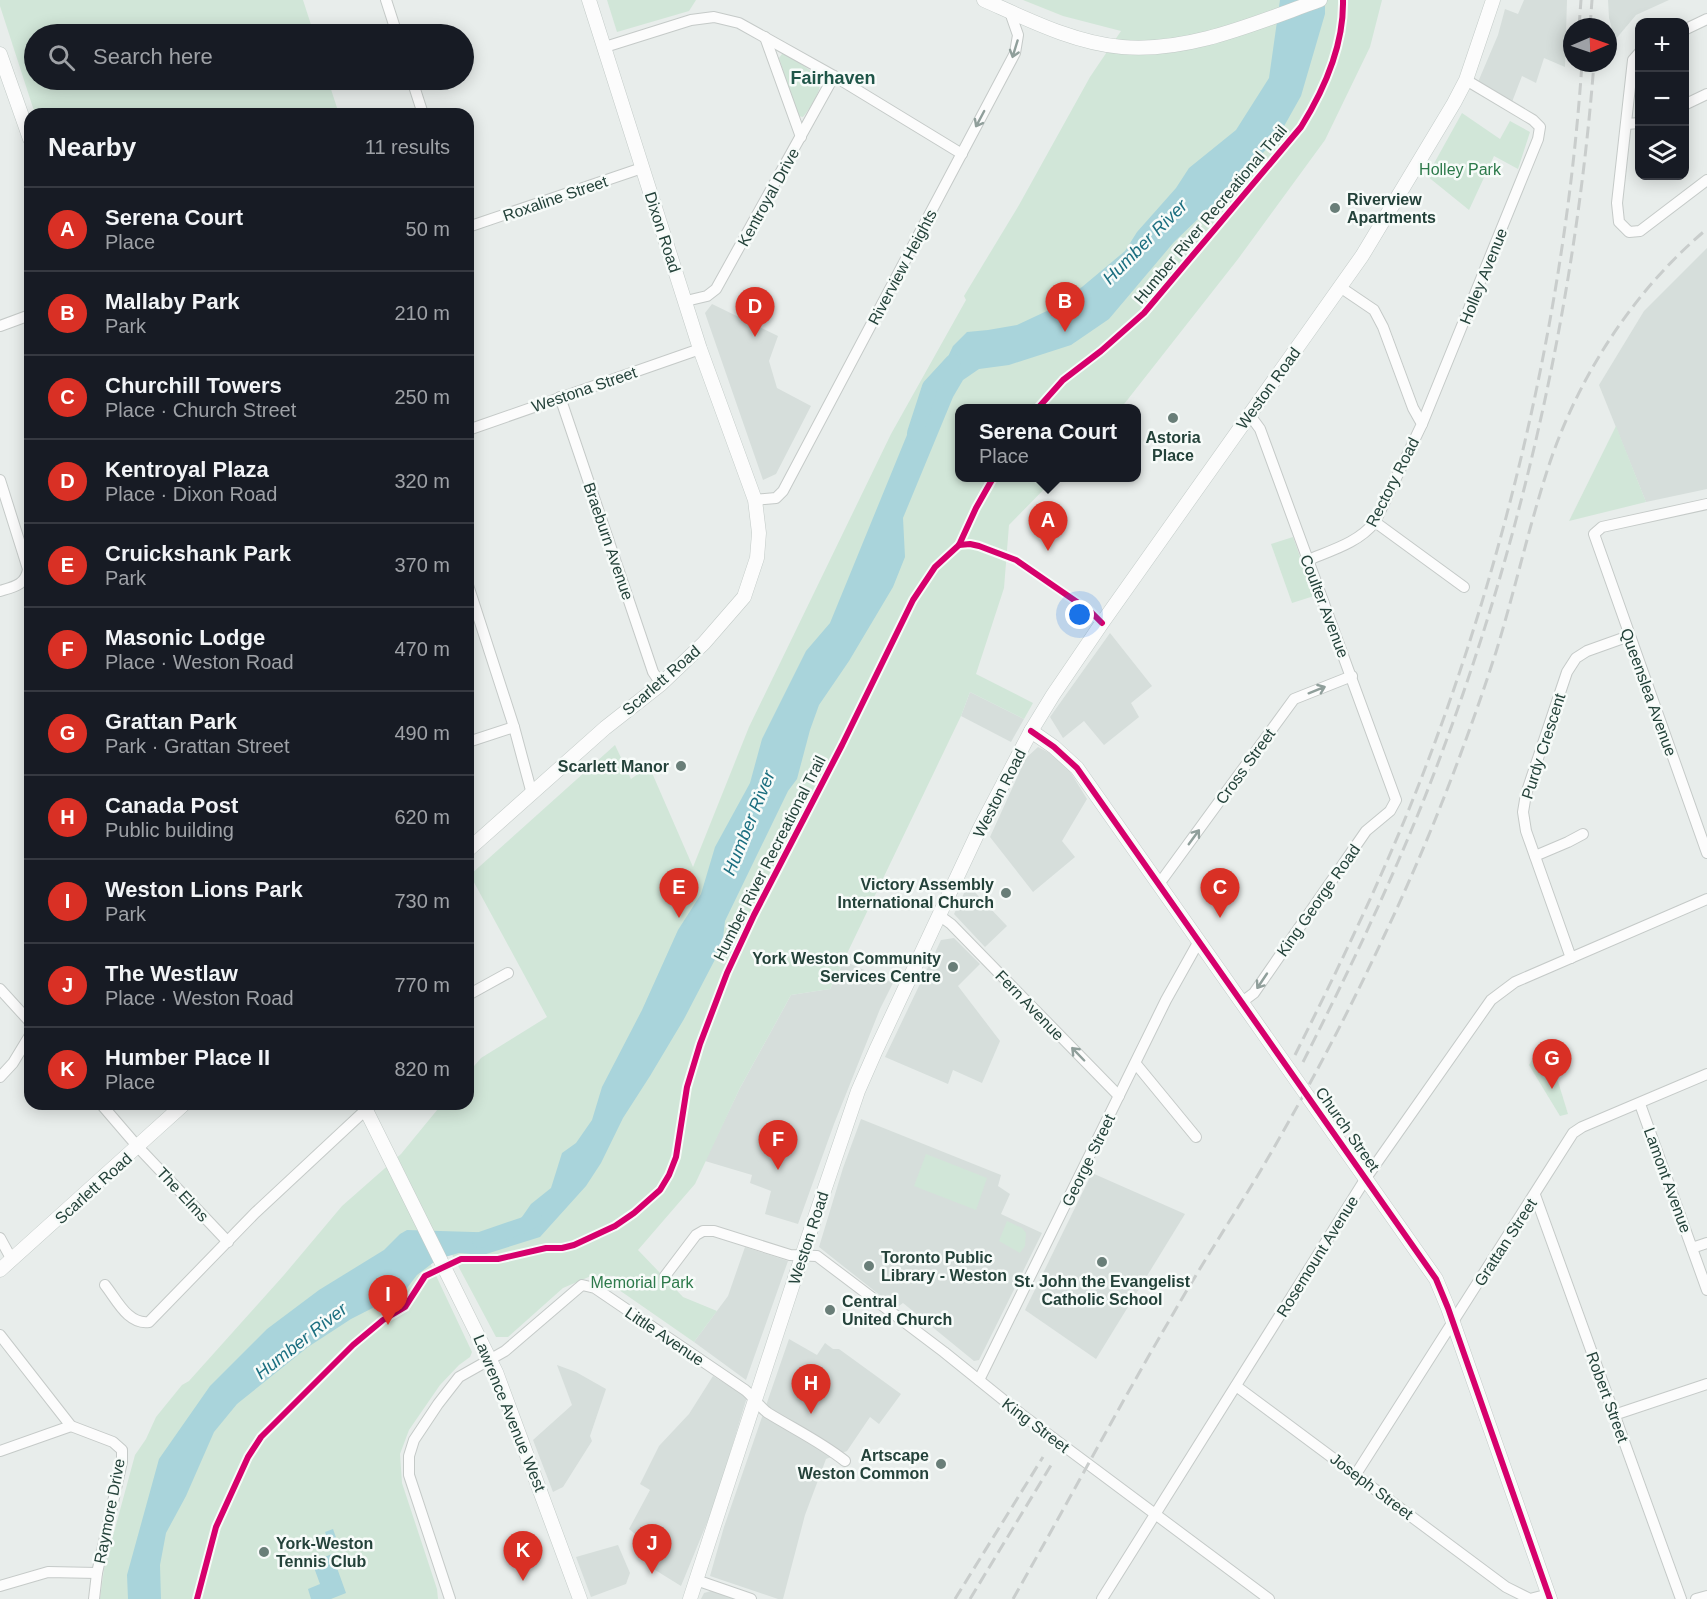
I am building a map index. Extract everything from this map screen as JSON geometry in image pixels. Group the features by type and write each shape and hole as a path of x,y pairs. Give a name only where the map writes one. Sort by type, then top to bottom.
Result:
{"main road":[{"name":"Dixon Road","path":"589,0 700,349 741,462"},
{"path":"984,0 1079,38 1123,47 1190,42 1320,0"},
{"name":"Weston Road","path":"690,1599 858,1091 980,828 1050,699 1362,256 1395,203 1466,80 1493,0"},
{"path":"0,54 24,122"},
{"name":"Scarlett Road","path":"474,845 604,728 661,684 704,643 744,597 757,558 759,532 754,500 741,462"},
{"name":"Church Street","path":"1031,731 1054,747 1077,768 1436,1279 1550,1597"},
{"name":"Scarlett Road","path":"0,1270 178,1110"},
{"name":"Lawrence Avenue West","path":"369,1110 490,1358 580,1599"}],"street":[{"path":"386,0 394,24"},
{"name":"Riverview Heights","path":"754,500 776,498 783,491 1015,53 1018,35 1010,12"},
{"path":"605,48 691,20 714,17 739,23 834,76 962,154"},
{"path":"1689,28 1707,19"},
{"path":"765,37 801,137"},
{"path":"1635,58 1617,212 1619,222 1629,232 1640,231 1707,180"},
{"name":"Kentroyal Drive","path":"686,300 707,296 716,289 834,76"},
{"name":"Holley Avenue","path":"1422,424 1538,139 1540,127 1533,120 1466,80"},
{"path":"415,90 421,108"},
{"path":"1689,103 1707,94"},
{"path":"1626,124 1635,123"},
{"name":"Roxaline Street","path":"474,225 642,168"},
{"name":"Rectory Road","path":"1308,560 1356,540 1367,532 1375,522 1422,424 1413,408 1383,327 1374,310 1340,287"},
{"path":"0,326 24,317"},
{"name":"Westona Street","path":"474,427 700,349"},
{"name":"Braeburn Avenue","path":"560,397 653,672 661,684"},
{"name":"Coulter Avenue","path":"1250,414 1260,429 1396,800"},
{"path":"0,480 24,553"},
{"name":"Queenslea Avenue","path":"1707,504 1602,526 1596,531 1594,539 1707,853"},
{"path":"1375,522 1464,586"},
{"path":"0,591 18,585 24,579"},
{"path":"474,604 514,727 532,794"},
{"name":"Purdy Crescent","path":"1571,958 1526,831 1523,812 1526,794 1567,672 1576,658 1587,651 1629,636"},
{"name":"Cross Street","path":"1159,884 1293,699 1352,676"},
{"path":"474,740 514,727"},
{"name":"King George Road","path":"1242,1002 1254,993 1366,831 1390,811 1396,800"},
{"path":"1535,856 1568,843 1583,834"},
{"name":"Rosemount Avenue","path":"1101,1599 1366,1179 1491,1000 1515,982 1707,899"},
{"name":"Fern Avenue","path":"940,916 988,961 1119,1096"},
{"name":"George Street","path":"979,1380 1181,971 1199,941"},
{"path":"474,992 508,973"},
{"path":"0,989 24,1015"},
{"path":"0,1077 13,1063 24,1045"},
{"path":"1136,1064 1196,1137"},
{"name":"Grattan Street","path":"1356,1474 1573,1133 1582,1127 1707,1074"},
{"name":"Lamont Avenue","path":"1640,1104 1707,1290"},
{"name":"The Elms","path":"106,1110 228,1242"},
{"path":"105,1285 131,1318 140,1323 149,1322 255,1213 363,1110"},
{"name":"Robert Street","path":"1535,1195 1681,1599"},
{"name":"King Street","path":"665,1276 696,1235 703,1231 714,1231 790,1255 817,1256 1026,1418 1269,1599"},
{"path":"0,1238 12,1260"},
{"path":"1692,1248 1707,1243"},
{"name":"Little Avenue","path":"490,1358 509,1347 577,1287 586,1284 594,1287 755,1398"},
{"path":"0,1335 71,1426 0,1451"},
{"path":"450,1599 411,1484 409,1456 419,1432 452,1385 466,1371 490,1358"},
{"path":"1614,1415 1707,1384"},
{"name":"Joseph Street","path":"1236,1386 1506,1587 1530,1599 1550,1597"},
{"path":"755,1398 766,1412 831,1450 845,1461"},
{"name":"Raymore Drive","path":"71,1426 113,1442 122,1450 122,1462 97,1573 94,1599"},
{"path":"0,1586 48,1572 97,1573"},
{"path":"696,1580 751,1599"},
{"name":"Joseph Street","path":"1506,1587 1516,1599"},
{"path":"1696,1599 1707,1596"}],"shaded area":[{"path":"1524,0 1567,0 1566,18 1563,18 1563,66 1544,58 1536,83 1522,76 1512,102 1478,82 1498,35 1505,9 1518,14"},
{"path":"1608,0 1669,0 1636,15 1617,38 1617,18 1609,18"},
{"path":"1707,248 1707,489 1646,502 1599,385 1644,311"},
{"path":"712,304 778,336 769,361 777,388 811,406 776,474 763,480 705,313"},
{"path":"1110,633 1152,686 1131,703 1139,717 1104,745 1084,721 1063,738 1050,717"},
{"path":"970,692 1024,719 1011,742 961,716"},
{"path":"1038,747 1063,760 1087,799 1062,841 1075,857 1033,892 990,837 1026,758"},
{"path":"968,885 1007,926 985,947 954,914"},
{"path":"954,938 980,964 958,986 1000,1041 982,1083 953,1070 948,1084 885,1057 941,940"},
{"path":"844,961 893,983 880,1009 834,1124 798,1224 765,1214 771,1191 750,1183 752,1175 705,1161 740,1088 791,995 830,989"},
{"path":"861,1119 1001,1175 998,1186 1010,1194 1001,1214 1042,1233 979,1360 974,1361 903,1303 896,1308 819,1247 843,1168"},
{"name":"St. John the Evangelist Catholic School","path":"1092,1173 1185,1214 1096,1359 1025,1310"},
{"path":"745,1247 788,1261 746,1380 694,1342 728,1296"},
{"path":"789,1339 817,1355 825,1343 833,1349 839,1349 901,1394 879,1424 870,1417 847,1451 826,1459 805,1515 783,1599 778,1599 710,1576 724,1527"},
{"path":"557,1365 576,1372 606,1389 590,1436 592,1441 563,1487 553,1492 533,1440 572,1405"},
{"path":"713,1376 747,1397 715,1503 681,1586 652,1568 657,1552 629,1529 650,1490 640,1484 659,1446 689,1414"},
{"path":"618,1545 630,1573 626,1584 591,1597 576,1557"},
{"path":"711,1591 734,1599 701,1599 704,1593"}],"green space":[{"path":"0,0 303,0 311,24 24,24 24,80"},
{"path":"607,0 696,0 689,11 617,32"},
{"name":"Memorial Park","path":"1023,0 1382,0 1370,47 1325,140 1238,259 1124,404 955,404 955,482 1051,482 1009,525 1004,588 976,674 1033,703 1024,719 970,692 961,716 830,989 791,995 740,1088 695,1184 638,1250 683,1297 717,1311 694,1342 609,1283 615,1276 591,1276 563,1288 508,1337 496,1337 440,1232 415,1231 472,1352 470,1357 440,1385 409,1430 400,1454 402,1483 437,1589 438,1599 100,1599 104,1569 135,1455 146,1439 156,1417 182,1385 189,1381 284,1275 342,1206 401,1154 437,1110 474,1110 474,1066 481,1058 547,1017 474,882 474,871 615,745 631,779 649,766 693,867 749,727 891,434 966,300 964,296 1019,205 1090,77 1121,31 1063,16"},
{"path":"782,54 786,54 820,77 818,92 803,117 798,116 779,58"},
{"path":"27,90 331,90 337,108 33,108"},
{"name":"Holley Park","path":"1462,113 1500,139 1510,121 1530,132 1518,169 1494,156 1469,210 1427,176"},
{"path":"1616,426 1646,502 1569,521"},
{"path":"1293,537 1314,596 1292,603 1271,544"},
{"path":"1549,1052 1568,1114 1560,1116 1529,1065 1535,1054"},
{"path":"926,1154 987,1178 976,1210 914,1186"},
{"path":"1007,1221 1022,1228 1026,1233 1025,1246 1020,1253 999,1241"}],"water":[{"path":"1280,0 1325,0 1325,14 1301,96 1278,137 1174,242 1109,319 1071,345 1009,365 979,369 963,380 953,397 903,518 905,557 893,587 849,661 819,705 797,779 788,791 725,921 722,946 684,1019 623,1118 601,1163 586,1186 540,1237 483,1255 459,1253 438,1259 417,1275 404,1292 351,1319 308,1347 237,1404 214,1432 186,1496 166,1533 160,1565 161,1599 128,1599 127,1575 159,1459 210,1386 267,1329 319,1290 384,1250 407,1230 506,1233 513,1230 531,1204 551,1188 562,1153 576,1143 592,1120 602,1087 642,1010 678,930 701,894 715,847 750,783 762,739 806,651 830,623 909,430 924,408 953,346 967,332 1017,325 1049,310 1082,287 1125,251 1137,232 1176,188 1189,168 1236,130 1269,78"},
{"path":"333,1529 339,1546 331,1549 325,1532"},
{"path":"332,1554 346,1593 331,1599 311,1599 308,1589 320,1584 312,1562"}],"waterway":[{"name":"Humber River","path":"915,433 930,387 953,362"},
{"name":"Humber River","path":"480,1240 524,1225 534,1219"}],"railway":[{"path":"1580,18 1581,0"},
{"path":"1591,18 1592,0"},
{"path":"1295,1055 1361,919 1407,814 1452,694 1481,607 1506,518 1547,336 1574,154 1581,72"},
{"path":"1303,1062 1370,924 1416,819 1462,697 1490,609 1516,520 1557,339 1573,248 1593,72"},
{"path":"1013,1599 1153,1349 1292,1116 1340,1026 1401,900 1472,724 1496,652 1549,465 1576,399 1612,336 1633,307 1680,253 1707,229"},
{"path":"955,1599 1043,1457"},
{"path":"970,1599 1053,1462"}],"cycle path":[{"name":"Humber River Recreational Trail","path":"1042,404 1063,380 1101,351 1144,313 1301,127 1331,66 1340,34 1343,0"},
{"name":"Humber River Recreational Trail","path":"197,1599 216,1527 248,1457 261,1437 353,1345 383,1320 405,1307 425,1276 461,1259 498,1259 546,1248 574,1245 615,1226 660,1190 676,1157 687,1087 700,1044 727,973 754,915 842,745 913,600 935,567 959,545 991,482"},
{"path":"959,545 979,546 1016,560 1090,611 1102,623"},
{"path":"1031,731 1054,747 1077,768 1436,1279 1550,1599"}],"place":[{"name":"Riverview Apartments","path":"1335,208"},
{"name":"Mallaby Park","path":"1065,332"},
{"name":"Kentroyal Plaza","path":"755,337"},
{"name":"Astoria Place","path":"1173,418"},
{"name":"Serena Court","path":"1048,551"},
{"name":"Scarlett Manor","path":"681,766"},
{"name":"Victory Assembly International Church","path":"1006,893"},
{"name":"Cruickshank Park","path":"679,918"},
{"name":"Churchill Towers","path":"1220,918"},
{"name":"York Weston Community Services Centre","path":"953,967"},
{"name":"Grattan Park","path":"1552,1089"},
{"name":"Masonic Lodge","path":"778,1170"},
{"name":"St. John the Evangelist Catholic School","path":"1102,1262"},
{"name":"Toronto Public Library - Weston","path":"869,1266"},
{"name":"Central United Church","path":"830,1310"},
{"name":"Weston Lions Park","path":"388,1325"},
{"name":"Canada Post","path":"811,1414"},
{"name":"Artscape Weston Common","path":"941,1464"},
{"name":"York-Weston Tennis Club","path":"264,1552"},
{"name":"The Westlaw","path":"652,1574"},
{"name":"Humber Place II","path":"523,1581"}],"district":[{"name":"Fairhaven","path":"833,78"}]}
